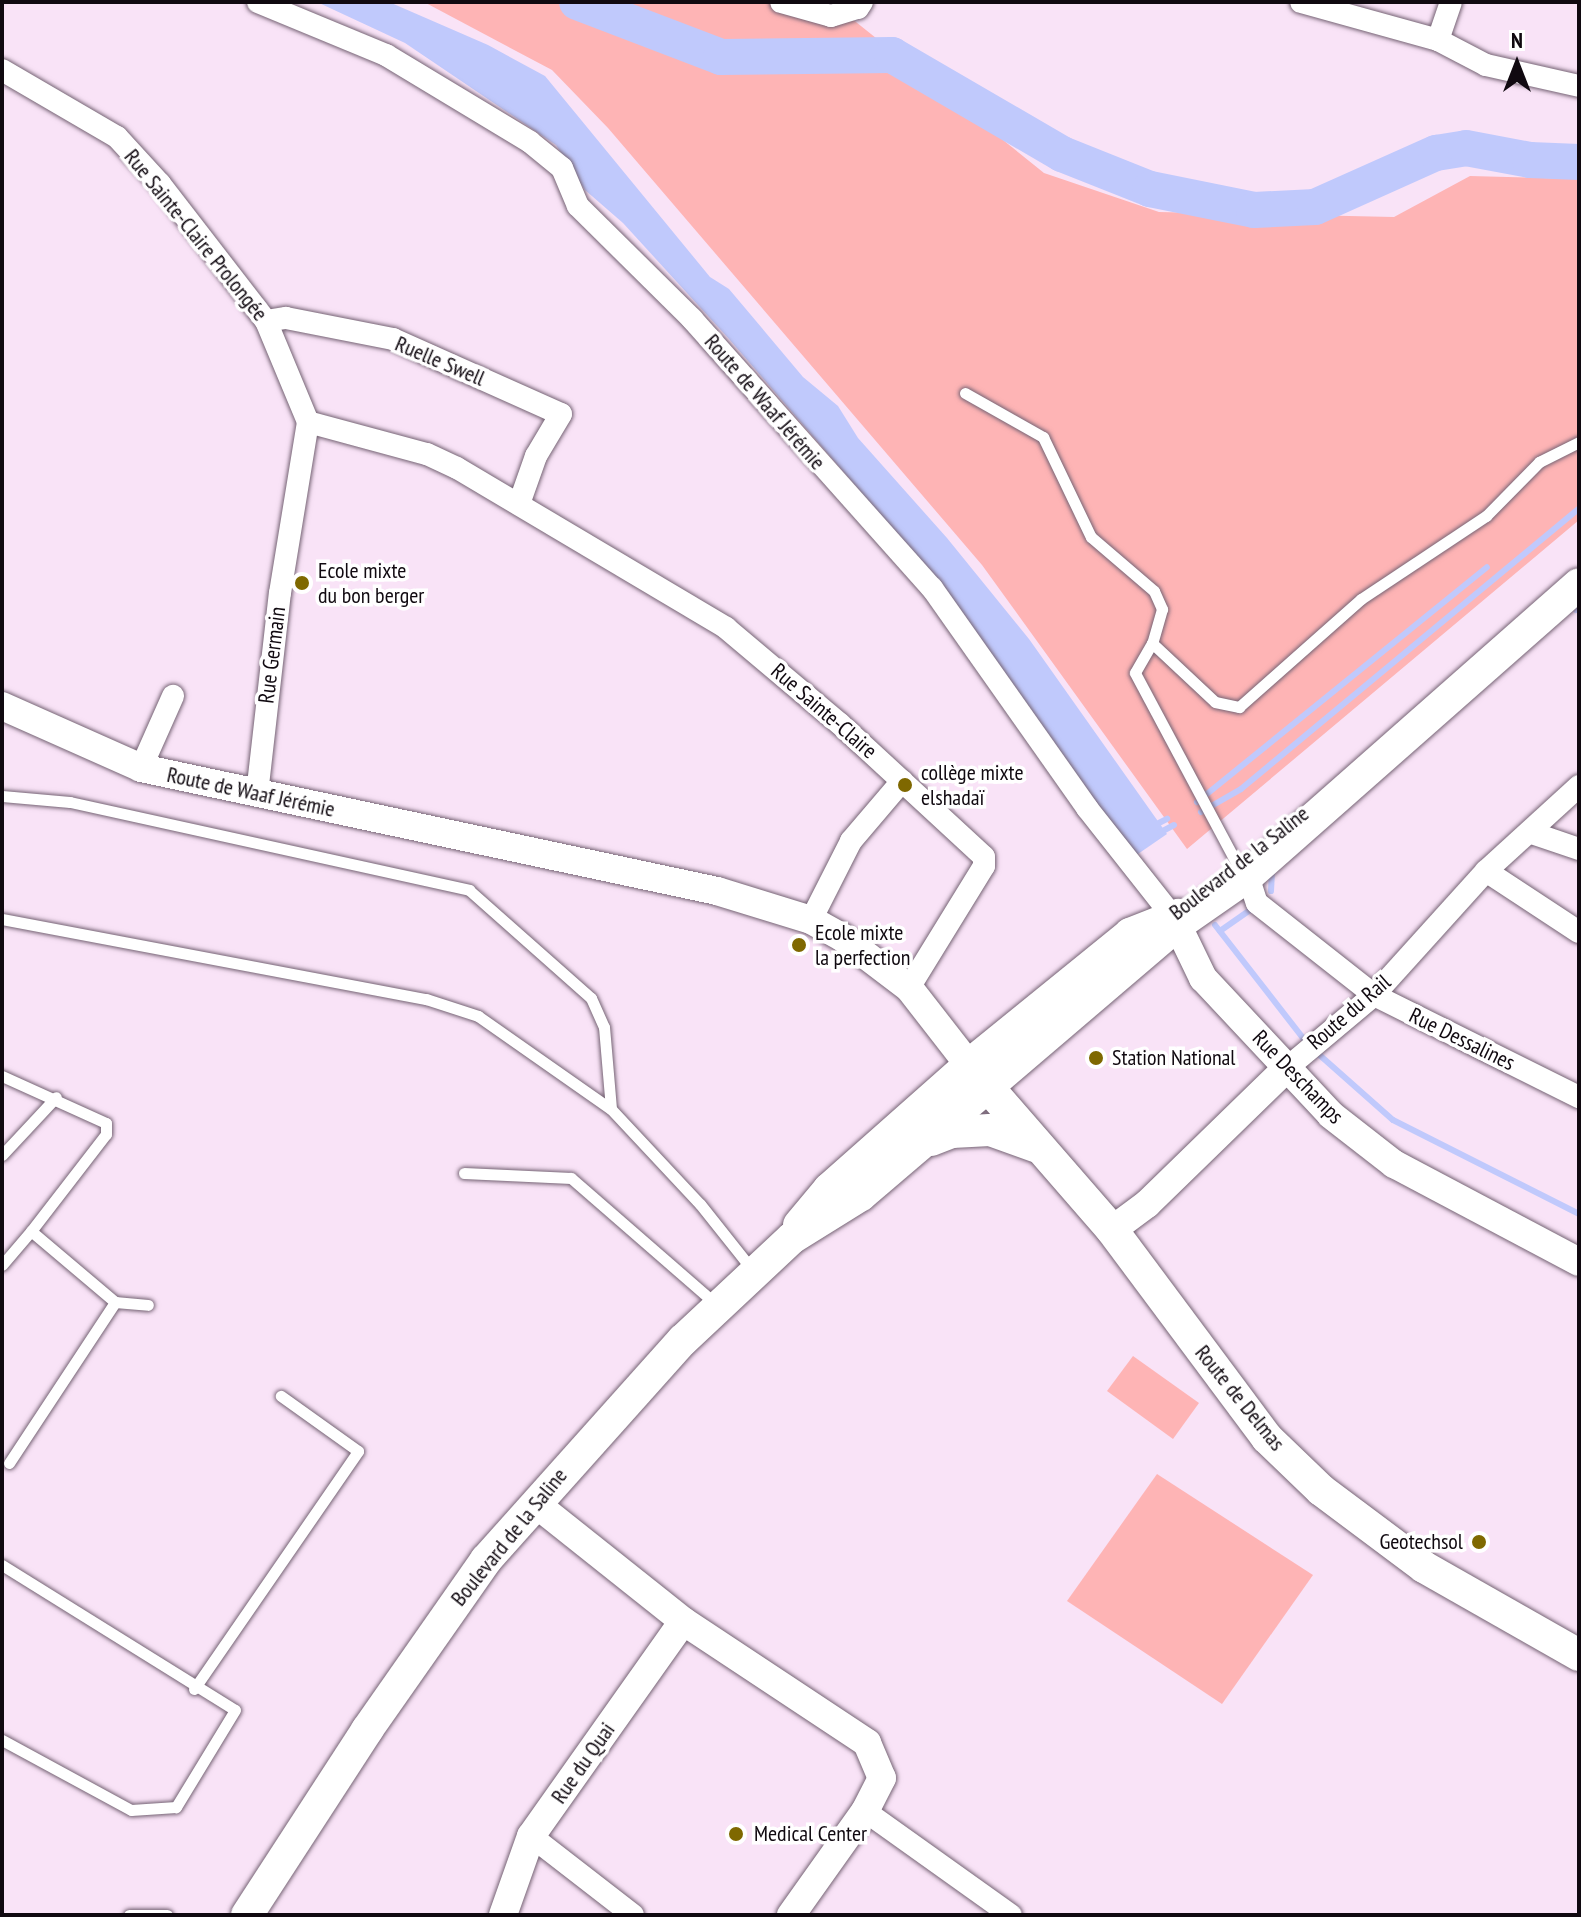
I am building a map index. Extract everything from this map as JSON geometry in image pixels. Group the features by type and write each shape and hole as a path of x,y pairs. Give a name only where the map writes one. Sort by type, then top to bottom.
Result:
{"main road":[{"name":"Boulevard de la Saline","path":"1244,872 1579,576"},
{"name":"Boulevard de la Saline","path":"792,1238 817,1200 1244,872 1579,584"},
{"name":"Boulevard de la Saline","path":"247,1915 486,1560 583,1446 754,1272 792,1238 861,1195 918,1146 977,1075"},
{"name":"Route de Delmas","path":"977,1075 1112,1230 1267,1438 1321,1490 1424,1567 1579,1655"},
{"path":"918,1146 971,1129 1008,1133 1042,1150"}],"street":[{"name":"Route de Waaf Jérémie","path":"258,2 386,55 530,142 562,168 578,206 692,319 932,588 1087,808 1175,922"},
{"path":"781,2 831,16 858,8 862,2"},
{"path":"1301,2 1438,40 1486,65 1579,86"},
{"path":"1438,40 1451,2"},
{"name":"Rue Sainte-Claire Prolongée","path":"2,70 117,137 266,321 308,422"},
{"name":"Ruelle Swell","path":"266,321 286,318 393,339 561,414 536,456 519,504"},
{"path":"308,422 427,454 519,504"},
{"name":"Rue Germain","path":"257,794 280,593 308,422"},
{"name":"Rue Sainte-Claire","path":"519,504 726,628 902,781 984,857 984,866 909,988"},
{"path":"141,768 173,696"},
{"name":"Route de Waaf Jérémie","path":"2,706 141,768 717,891 811,920 842,937 909,988 977,1075"},
{"path":"811,920 851,841 902,781"},
{"name":"Route du Rail","path":"1112,1230 1147,1204 1332,1025 1374,995 1486,871 1532,833 1579,786"},
{"path":"1532,833 1579,849"},
{"path":"1486,871 1579,932"},
{"name":"Rue Dessalines","path":"1244,872 1257,903 1374,995 1579,1097"},
{"name":"Rue Deschamps","path":"1175,922 1203,978 1295,1060 1331,1115 1394,1164 1579,1262"},
{"path":"536,1504 683,1621 867,1743 882,1778 865,1811 791,1915"},
{"name":"Rue du Quai","path":"503,1915 531,1836 683,1621"},
{"path":"865,1811 1011,1915"},
{"path":"531,1836 633,1915"}],"lane":[{"path":"965,393 1049,444 1091,537 1154,591 1162,609 1152,643 1135,673 1244,872"},
{"path":"1152,643 1215,702 1239,707 1361,599 1486,516 1539,462 1579,442"},
{"path":"2,796 70,802 469,890 522,933 596,1005 604,1027 611,1109"},
{"path":"2,919 426,999 478,1016 611,1109 700,1204 754,1272"},
{"path":"2,1076 56,1097 106,1123 106,1134 2,1265"},
{"path":"2,1155 56,1097"},
{"path":"464,1173 571,1178 719,1306"},
{"path":"31,1231 115,1302 148,1305"},
{"path":"9,1463 115,1302"},
{"path":"194,1689 358,1451 281,1396"},
{"path":"2,1565 194,1689 235,1710 176,1807 131,1810 2,1740"},
{"path":"129,1915 167,1915"}],"shaded area":[{"path":"424,2 802,2 851,18 1044,173 1159,212 1394,217 1470,176 1579,179 1579,520 1187,849 982,565 608,128 552,70"},
{"path":"1133,1356 1199,1403 1173,1439 1107,1391"},
{"path":"1157,1474 1313,1575 1222,1704 1067,1601"}],"water":[{"path":"317,2 389,2 488,45 545,76 710,277 729,289 803,377 838,406 858,438 947,538 1029,639 1167,834 1135,856 911,550 729,339 623,223 585,190 556,145 405,43"}],"waterway":[{"path":"577,2 721,57 892,55 1062,154 1150,189 1254,210 1315,207 1436,153 1466,148 1530,160 1579,162"},
{"path":"1201,812 1241,789 1579,508"},
{"path":"1197,802 1487,567"},
{"path":"1153,826 1167,819"},
{"path":"1159,833 1174,825"},
{"path":"1271,891 1272,871"},
{"path":"1220,931 1251,909"},
{"path":"1215,925 1307,1043"},
{"path":"1315,1051 1393,1120 1579,1214"}],"place":[{"name":"Ecole mixte du bon berger","path":"302,583"},
{"name":"collège mixte elshadaï","path":"905,785"},
{"name":"Ecole mixte la perfection","path":"799,945"},
{"name":"Station National","path":"1096,1058"},
{"name":"Geotechsol","path":"1479,1542"},
{"name":"Medical Center","path":"736,1834"}]}
